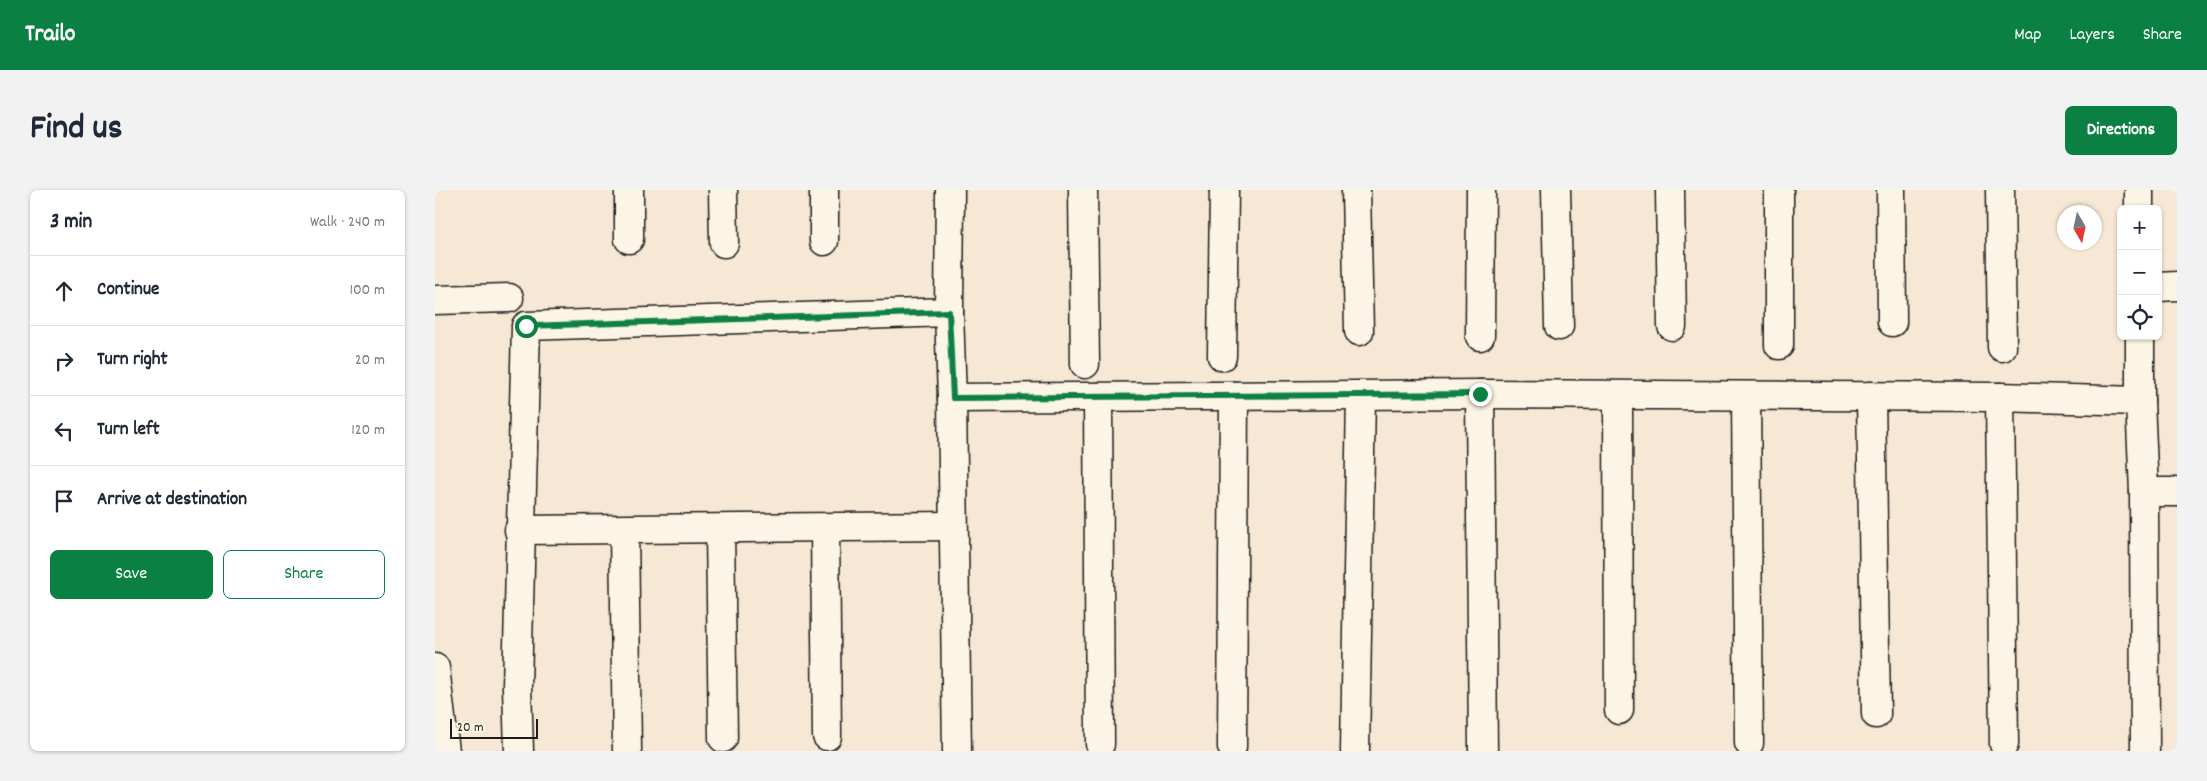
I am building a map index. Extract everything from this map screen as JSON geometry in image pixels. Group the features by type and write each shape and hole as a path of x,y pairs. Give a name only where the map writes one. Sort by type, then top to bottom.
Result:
{"street":[{"path":"629,190 629,239"},
{"path":"723,190 724,243"},
{"path":"824,190 824,241"},
{"path":"950,190 949,312 953,398 957,751"},
{"path":"1083,190 1085,364"},
{"path":"1222,356 1224,190"},
{"path":"1356,190 1359,332"},
{"path":"1480,336 1481,190"},
{"path":"1556,190 1559,326"},
{"path":"1670,190 1672,326"},
{"path":"1779,190 1779,345"},
{"path":"1891,190 1892,322"},
{"path":"2000,190 2002,347"},
{"path":"2139,190 2139,205"},
{"path":"2162,287 2177,286"},
{"path":"435,300 509,298"},
{"path":"519,751 517,686 519,530 526,326 949,312"},
{"path":"2140,340 2140,401 2144,492 2145,751"},
{"path":"953,398 1480,394 2000,397 2140,401"},
{"path":"1480,394 1483,751"},
{"path":"1355,751 1361,395"},
{"path":"1233,747 1234,396"},
{"path":"1617,396 1619,710"},
{"path":"1871,396 1876,714"},
{"path":"1098,397 1100,744"},
{"path":"1746,397 1749,743"},
{"path":"2000,397 2004,744"},
{"path":"2144,492 2177,492"},
{"path":"519,530 953,526"},
{"path":"720,528 723,738"},
{"path":"825,528 827,736"},
{"path":"623,530 627,750"},
{"path":"435,668 445,751"}],"route":[{"path":"526,326 949,312 953,398 1480,394"}]}
